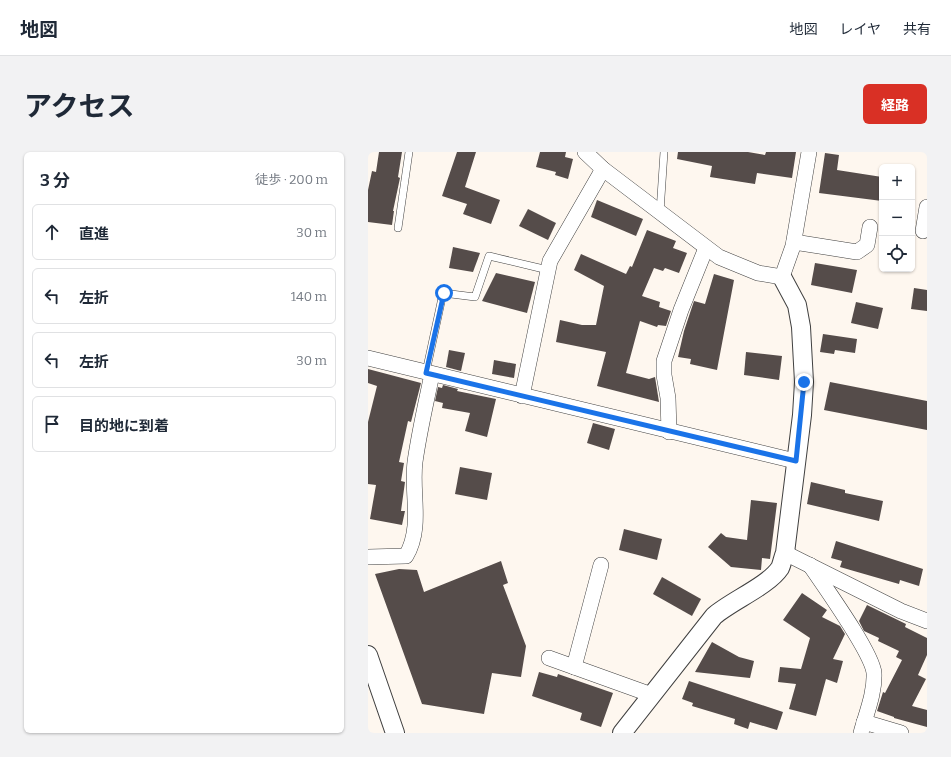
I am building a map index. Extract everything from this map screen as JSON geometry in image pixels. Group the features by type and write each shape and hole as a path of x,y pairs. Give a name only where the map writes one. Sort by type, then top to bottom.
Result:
{"street":[{"path":"585,152 603,169 720,258 758,273 782,278 797,305 802,342 804,382 785,553 780,568 756,587 726,605 714,616 622,733"},
{"path":"782,278 788,265 794,242 809,152"},
{"path":"522,396 550,260 603,169"},
{"path":"923,230 927,207"},
{"path":"794,242 857,252 867,245 870,227"},
{"path":"670,432 664,361 680,310 706,248"},
{"path":"368,358 670,432 796,461"},
{"path":"368,557 406,556 410,549 416,520 415,463 429,373"},
{"path":"785,553 901,611 927,622"},
{"path":"574,667 601,565"},
{"path":"810,565 867,654 874,672 874,685 862,728 901,733"},
{"path":"368,655 396,733"},
{"path":"549,658 652,695"}],"lane":[{"path":"398,228 409,152"},
{"path":"660,213 664,152"},
{"path":"429,373 444,293 475,297 489,256 548,270"}],"building":[{"path":"379,152 402,152 398,177 400,178 393,211 392,225 368,222 368,190 372,171 376,172"},
{"path":"457,152 476,152 465,187 500,200 491,224 463,214 467,204 442,196"},
{"path":"540,152 566,152 565,157 573,159 568,179 555,175 556,172 536,167"},
{"path":"678,152 748,152 765,155 766,152 796,152 792,178 757,173 755,184 710,177 712,166 677,159"},
{"path":"825,153 839,155 837,170 879,177 879,201 819,193"},
{"path":"597,200 643,219 636,236 591,217"},
{"path":"528,209 556,223 548,240 519,226"},
{"path":"647,230 676,241 673,248 687,253 679,273 665,268 663,271 654,268 642,296 660,302 659,307 671,311 666,326 658,325 657,327 640,321 626,373 649,379 655,377 659,402 597,386 606,352 556,342 560,320 582,325 596,325 604,286 574,270 581,254 626,274 630,266 632,267"},
{"path":"453,247 480,253 473,272 449,268"},
{"path":"815,263 857,270 852,293 811,285"},
{"path":"496,273 535,282 527,313 482,301"},
{"path":"714,274 734,280 717,370 690,364 691,359 678,357 684,331 694,301 705,304"},
{"path":"914,288 927,290 927,311 911,309"},
{"path":"856,302 883,308 878,329 851,323"},
{"path":"823,334 857,339 855,353 835,350 834,354 820,352"},
{"path":"449,350 465,353 461,371 446,367"},
{"path":"746,352 782,356 779,380 744,375"},
{"path":"494,360 516,364 514,378 492,374"},
{"path":"368,369 421,383 411,422 408,421 399,462 404,463 401,481 405,482 401,511 405,511 402,525 370,519 376,485 368,484 368,422 377,386 368,383"},
{"path":"830,382 927,401 927,430 824,410"},
{"path":"443,385 458,389 457,391 496,399 487,437 465,431 470,413 442,408 443,403 435,401 438,387 442,388"},
{"path":"593,423 615,429 609,450 587,443"},
{"path":"460,467 492,473 487,500 455,494"},
{"path":"811,482 845,490 845,493 883,501 879,521 807,504"},
{"path":"751,500 777,503 770,559 762,558 761,570 731,567 708,547 721,533 726,537 747,540"},
{"path":"624,529 662,539 657,560 619,550"},
{"path":"836,541 923,569 919,586 900,580 899,584 840,567 842,561 831,558"},
{"path":"501,561 508,583 503,585 526,646 521,677 492,673 484,714 422,704 375,574 399,569 417,570 424,592"},
{"path":"662,577 701,599 692,616 653,594"},
{"path":"802,593 827,610 822,617 840,626 845,634 833,659 843,661 837,683 826,679 816,716 789,709 796,684 778,682 780,667 801,669 810,638 783,620"},
{"path":"867,605 906,624 905,627 927,638 927,655 918,675 926,679 912,706 927,710 927,727 894,718 877,711 883,692 885,693 902,660 896,657 899,651 878,641 879,638 864,631 859,621"},
{"path":"712,642 739,657 754,661 750,678 695,672"},
{"path":"539,672 557,677 558,674 613,693 601,727 580,720 582,713 532,696"},
{"path":"689,681 783,712 777,730 750,722 748,729 734,724 735,719 692,706 693,703 682,699"}],"route":[{"path":"444,293 426,373 796,461 802,415 804,382"}]}
